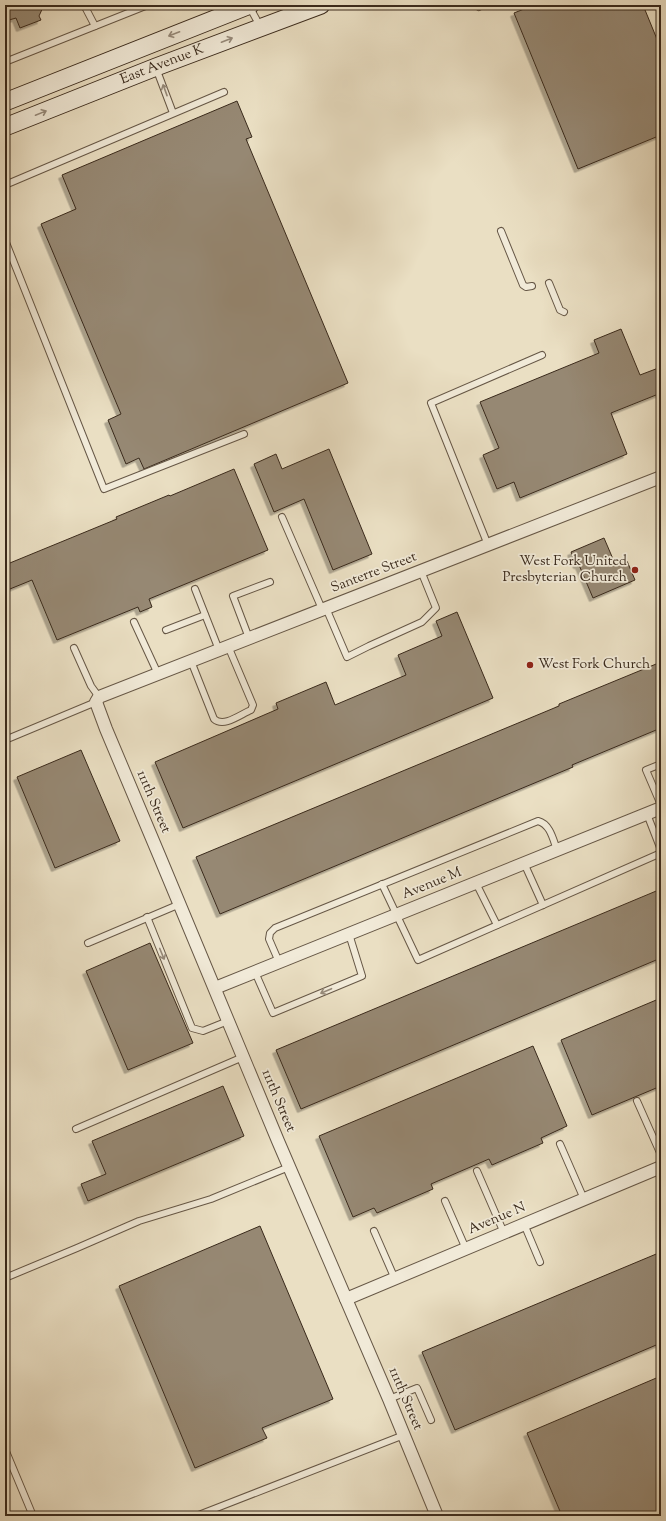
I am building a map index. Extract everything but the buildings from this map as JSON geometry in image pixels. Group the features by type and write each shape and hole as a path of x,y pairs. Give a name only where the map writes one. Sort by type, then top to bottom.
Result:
{"street":[{"name":"East Avenue K","path":"5,102 249,5"},
{"name":"East Avenue K","path":"5,127 313,6"},
{"name":"Santerre Street","path":"98,699 324,608 661,477"},
{"name":"111th Street","path":"98,699 106,729 437,1516"},
{"name":"Avenue M","path":"215,988 647,814 661,806"},
{"name":"Avenue N","path":"346,1299 661,1167"}],"lane":[{"path":"84,5 95,26"},
{"path":"5,62 148,5"},
{"path":"249,5 261,27"},
{"path":"156,67 173,113"},
{"path":"5,184 224,92"},
{"path":"501,230 523,285 526,288 532,286"},
{"path":"5,240 104,489 244,434"},
{"path":"549,283 560,310 564,312"},
{"path":"488,545 431,403 542,355"},
{"path":"282,517 347,657 422,622 436,608 421,571"},
{"path":"249,638 232,596 270,582"},
{"path":"191,661 214,719 218,722 224,723 251,710 253,705 224,648 205,615 195,589"},
{"path":"166,630 205,615"},
{"path":"134,622 158,674"},
{"path":"5,740 98,699 90,686 74,648"},
{"path":"661,764 646,770 661,806"},
{"path":"382,884 418,960 661,851 647,814"},
{"path":"279,962 269,939 270,933 275,928 538,821 544,823 548,828 557,850"},
{"path":"524,863 543,905"},
{"path":"476,882 496,925"},
{"path":"88,943 180,904"},
{"path":"147,918 192,1028 203,1030 228,1021"},
{"path":"255,972 273,1013 362,976 349,934"},
{"path":"76,1129 243,1057"},
{"path":"637,1101 661,1155"},
{"path":"560,1144 584,1200"},
{"path":"5,1278 139,1221 211,1199 289,1167"},
{"path":"477,1171 504,1233"},
{"path":"445,1202 466,1249"},
{"path":"524,1224 540,1262"},
{"path":"374,1231 395,1279"},
{"path":"389,1399 417,1388 431,1420"},
{"path":"196,1516 404,1435"},
{"path":"5,1449 33,1516"}],"place":[{"name":"West Fork United Presbyterian Church","path":"635,570"},
{"name":"West Fork Church","path":"530,665"}]}
